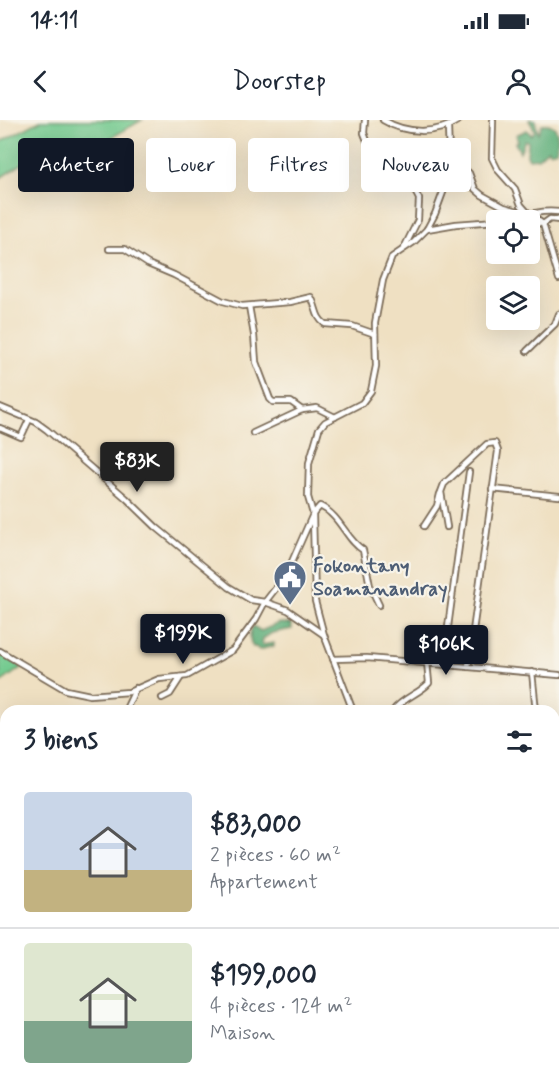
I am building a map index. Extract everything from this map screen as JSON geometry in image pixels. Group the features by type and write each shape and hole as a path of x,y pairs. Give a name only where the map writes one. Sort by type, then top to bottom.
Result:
{"street":[{"path":"365,120 364,133 371,151 403,168 419,200 418,219 404,248"},
{"path":"383,120 394,126 429,132 448,127 459,120"},
{"path":"493,120 492,158 498,170 515,189 521,205 526,210"},
{"path":"448,127 448,138"},
{"path":"471,178 475,189 483,195 504,207 516,210"},
{"path":"351,705 324,635 315,601 313,514 308,497 308,472 312,448 319,429 325,422 362,403 371,391 376,366 375,322 383,280 392,257 414,242 427,229 443,192"},
{"path":"540,212 559,212"},
{"path":"540,223 550,219 559,220"},
{"path":"427,229 486,222"},
{"path":"540,222 543,224 559,279"},
{"path":"109,249 125,249 148,264 223,301 249,306 311,297 317,315 325,324 352,326 375,334"},
{"path":"249,306 256,362 270,399 273,402 291,402 302,410"},
{"path":"527,351 555,324 559,314"},
{"path":"0,407 36,422 47,430 156,527 229,586 251,600 288,610 324,635"},
{"path":"253,433 302,410 317,408 335,417"},
{"path":"0,428 21,437 29,420"},
{"path":"424,526 437,506 444,484 491,442 495,443 498,447 468,668"},
{"path":"443,664 469,472"},
{"path":"492,489 559,496"},
{"path":"441,492 447,527"},
{"path":"0,651 66,690 90,695 129,693 136,688 159,680 187,676 233,650 286,575 307,524 320,506 327,510 357,547 363,550 370,586 379,605"},
{"path":"333,659 367,658 427,662 468,668 559,675"},
{"path":"397,705 414,692 424,688 429,682 427,662"},
{"path":"532,672 535,705"},
{"path":"162,698 170,694 181,677"},
{"path":"129,705 136,688"}],"green space":[{"path":"42,120 142,120 111,138 65,136 62,138 18,138 18,166 0,178 0,142"},
{"path":"529,120 535,120 538,133 542,124 552,125 555,128 558,136 557,150 550,152 548,149 538,158 529,159 528,142 525,140 520,152 515,143 518,141 516,135 527,130 531,135 535,131"},
{"path":"279,623 291,624 292,629 272,633 263,639 262,645 274,643 274,646 259,650 253,647 250,636 253,626 261,631"},
{"path":"0,652 22,667 0,683"}],"place":[{"name":"Fokontany Soamanandray","path":"290,606"}]}
